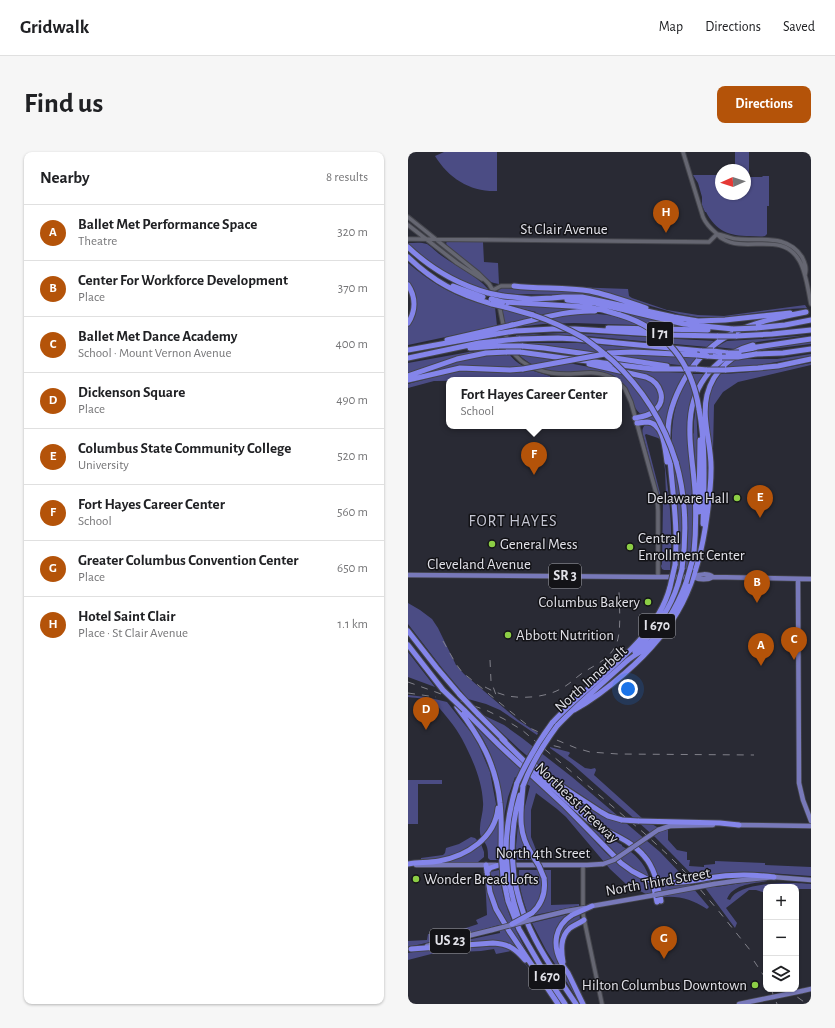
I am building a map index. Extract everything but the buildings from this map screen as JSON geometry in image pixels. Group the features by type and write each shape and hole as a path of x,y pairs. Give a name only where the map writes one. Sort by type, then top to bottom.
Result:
{"highway":[{"path":"408,247 424,262 442,274 465,285 490,291 504,302 587,307 603,310 635,320 653,330 666,340 678,354 692,378 702,423 704,466 700,553"},
{"name":"I 670","path":"408,257 428,274 459,293 492,302 504,302 561,326 585,339 624,372 640,390 657,416 668,438 682,484 685,509 685,543 683,565 677,587 668,609 654,630 630,659"},
{"path":"408,285 412,294 414,306 408,323"},
{"path":"514,286 590,291 674,317"},
{"path":"504,302 525,298 574,297 591,298 698,321 713,321 782,313 806,312 760,322 734,333 684,324 596,304 552,298"},
{"path":"496,331 512,325 578,312 593,311 620,315"},
{"path":"601,330 610,327 734,333 756,328 785,325 811,320"},
{"name":"I 71","path":"408,350 496,331 553,329 601,330 670,335 718,336 734,333 772,334 811,330"},
{"name":"North Innerbelt","path":"565,1004 530,950 511,910 506,892 508,877 506,852 507,825 510,810 517,783 524,766 534,747 552,722 645,634 659,613 670,587 676,545 676,522 668,432 670,414 676,395 695,363 712,346 734,333"},
{"name":"I 71","path":"408,358 479,343 498,343 519,339 558,338 730,353 783,353 811,349"},
{"path":"574,710 610,685 638,661 668,628 681,606 694,577 705,530 711,472 711,457 705,411 707,395 712,381 722,366 740,353 757,347 808,340"},
{"name":"North Innerbelt","path":"576,1004 544,955 532,933 522,910 518,896 508,877 506,852 513,831 515,816 523,786 538,753 557,726 600,685 644,648 661,629 673,611 684,587 694,553 696,508 690,436 690,415 698,388 708,373 730,353 748,346 766,342 808,340"},
{"path":"498,343 544,348 686,369"},
{"path":"408,376 457,359 486,353 507,352 520,352 653,369 725,370 758,368 778,366 811,359"},
{"path":"408,380 460,368 510,370 524,369 608,353 633,352 722,357 738,357 756,354"},
{"path":"562,358 652,379 660,389 660,403 654,412 636,421"},
{"path":"694,553 699,520 699,409"},
{"path":"636,421 651,423 661,434 673,488"},
{"name":"Northeast Freeway","path":"408,631 460,695 502,739 555,782 601,812 608,816 622,820 638,822 720,823 739,825"},
{"name":"Northeast Freeway","path":"408,645 443,690 500,746 565,806 621,863 632,871 649,880 679,883 742,874 774,877"},
{"name":"I 670","path":"443,690 476,733 488,754 495,773 500,797 506,852"},
{"path":"502,739 584,816 639,851 648,862 652,870 657,883 659,902 650,871 639,855 630,848 595,828 565,806"},
{"path":"512,924 533,916 541,902 545,885 539,866 523,838 521,815 523,786"},
{"path":"408,865 450,859 474,847 488,835 492,829 496,818 500,797"},
{"path":"486,865 490,892 496,909 509,932 546,988"},
{"path":"487,873 490,868 499,865"},
{"path":"583,1004 561,962 556,944 558,930 569,917 592,906"},
{"path":"567,972 562,957 562,940 570,928 584,920"},
{"path":"410,949 493,943 508,946 521,955 558,1004"}],"main road":[{"name":"Cleveland Avenue","path":"408,575 694,577 697,579 710,579 713,576 811,578"},
{"path":"798,578 798,774 802,800 811,821"},
{"name":"North 4th Street","path":"408,865 594,865 603,864 614,860 658,830 670,826 811,826"},
{"name":"North Third Street","path":"533,916 735,880 774,877 810,880"},
{"name":"US 23","path":"410,949 450,941 512,924"},
{"path":"740,1004 811,989"}],"street":[{"path":"683,152 703,217 708,226 723,240 733,243 770,244 784,246 792,251 799,260 805,275 811,304"},
{"path":"408,218 478,272 487,282 490,291 498,300 502,324 508,342 513,352 522,361 538,370 553,373 598,373 611,377"},
{"path":"408,225 457,263 487,282"},
{"name":"St Clair Avenue","path":"408,239 709,242 717,234"},
{"path":"490,291 501,286 514,286"},
{"path":"622,387 628,394 658,501 658,577"},
{"path":"582,865 582,908 602,1004"}],"shaded area":[{"path":"444,152 497,152 497,191 478,189 454,177 435,156"},
{"path":"735,152 749,152 749,164 735,164"},
{"path":"693,175 715,175 715,200 751,200 751,177 769,176 767,234 765,236 742,236 729,233 719,228 705,212 702,205 702,197 698,183"},
{"path":"447,242 483,242 484,262 498,263 499,284 491,282 447,245"},
{"path":"408,243 427,244 440,255 478,279 488,289 487,290 466,283 433,266 423,259"},
{"path":"408,263 423,275 447,290 464,298 495,307 497,326 408,345 408,326 412,320 412,288 408,282"},
{"path":"572,287 628,289 629,296 632,298 667,310 698,315 724,316 805,305 807,308 724,317 697,317 679,314 594,290"},
{"path":"499,289 576,291 590,293 623,303 573,295 498,293"},
{"path":"510,304 584,309 534,319 536,312 510,306"},
{"path":"502,308 532,318 505,325"},
{"path":"623,311 694,327 574,323 543,324 518,327 518,325 570,315 595,314 621,318"},
{"path":"564,333 716,341 708,347 586,336 543,334 516,337 516,335"},
{"path":"809,335 757,342 735,349 716,347 727,341"},
{"path":"811,342 811,344 762,350 746,359 777,359 811,354 811,356 742,368 726,367 735,359 744,354 762,348"},
{"path":"525,343 578,343 672,352 639,350 608,356"},
{"path":"500,349 484,352 408,374 408,363 469,352"},
{"path":"509,354 523,367 508,368 460,366 410,378 445,364 476,356"},
{"path":"522,354 648,380 658,391 659,396 657,404 650,411 641,414 636,409 630,395 622,384 622,377 613,377 606,373 597,371 549,371 531,364 520,356"},
{"path":"634,354 697,358 690,366 647,362 610,355"},
{"path":"811,363 811,365 738,382 723,392 714,405 713,452 708,420 708,401 712,386 720,374 743,373"},
{"path":"601,365 685,373 670,404 665,437 651,421 640,419 658,411 661,388 656,380 649,376"},
{"path":"527,369 550,377 446,377 446,381 434,381 408,388 408,384 457,371"},
{"path":"692,374 705,374 694,394 688,413 687,439 693,521 690,553 687,569 685,569 688,541 688,514 678,460 673,461 672,426 676,404 685,384"},
{"path":"696,407 698,445 698,482 693,434"},
{"path":"645,425 649,425 655,429 661,439 646,434 645,435 660,493 659,497 642,431"},
{"path":"661,441 666,476 670,507 670,570 664,570 661,566 663,502 665,501 666,495 665,470"},
{"path":"673,463 680,494 683,525 683,542 679,569 677,569 679,536"},
{"path":"408,603 432,619 456,665 464,674 518,720 538,733 537,735 500,710 468,699 408,624"},
{"path":"408,652 435,687 408,677"},
{"path":"408,695 426,697 447,702 473,735 479,746 490,772 496,804 494,817 485,840 498,822 498,860 490,860 488,858 487,847 480,835 483,806 481,786 473,761 462,739 436,704 419,698 408,697"},
{"path":"483,715 504,725 522,738 572,777 618,816 605,811 545,771"},
{"path":"476,727 566,810 615,862 638,878 651,883 653,892 646,894 626,884 610,869 566,817 536,793 531,810 531,837 540,860 517,860 516,846 518,825 520,834 530,856 529,846 524,832 523,814 530,786 515,777 508,797 503,821 503,808 497,772 483,738"},
{"path":"550,748 569,752 570,753 568,756 585,768 595,768 596,770 594,775 643,819 664,831 668,829 668,840 677,850 687,852 687,860 690,860 689,866 704,867 704,865 715,864 715,861 765,863 765,865 811,867 811,876 753,872 706,876 716,887 767,880 744,886 734,890 730,894 727,899 730,900 735,894 744,889 763,885 763,892 749,890 726,908 737,923 735,928 706,889 655,837 571,763"},
{"path":"408,780 442,780 442,784 418,784 418,824 408,824"},
{"path":"552,782 603,816 626,823 660,852 709,907 707,909 692,901 682,898 664,897 664,899 662,899 650,861 579,809 551,784"},
{"path":"590,827 622,845 635,855 642,863 649,877 640,873 624,862 609,849 589,828"},
{"path":"471,837 478,841 465,850 444,858 421,861 421,858 443,855 446,848 459,844"},
{"path":"481,844 484,857 478,863 443,863 443,862"},
{"path":"499,870 500,881 506,904 519,937 530,957 500,913 492,892 489,874 490,872"},
{"path":"519,870 551,870 551,905 579,904 580,920 571,925 560,949 558,942 561,929 569,919 578,914 578,906 535,915 534,914 546,889 540,873 542,885 541,895 536,905 528,914 520,887"},
{"path":"485,877 490,900 496,913 517,947 516,948 508,944 448,944 500,933 499,925 408,947 408,941 427,940 428,934 448,934 478,924 476,920 487,915"},
{"path":"792,883 811,884 811,889 799,889 799,884 767,884"},
{"path":"570,914 557,930 559,962 578,1000 546,950 532,923"},
{"path":"497,946 508,949 512,951 518,956 511,951 496,954 494,949 435,953 408,960 408,953 418,951"}],"railway":[{"path":"485,687 508,696 528,697 543,695 556,691 565,686 602,661 613,650 618,639 620,625 619,590"},
{"path":"443,641 462,672 532,729 576,748 590,752 618,754 754,755"},
{"path":"490,660 491,681 496,695"},
{"path":"408,682 488,711 522,730 668,855 686,873 750,950"},
{"path":"408,693 436,697"},
{"path":"541,740 551,745 567,749"},
{"path":"754,961 763,974"},
{"path":"772,992 777,1004"},
{"path":"790,992 807,1004"}],"place":[{"name":"Hotel Saint Clair","path":"666,233"},
{"name":"Fort Hayes Career Center","path":"534,475"},
{"name":"Delaware Hall","path":"737,498"},
{"name":"Columbus State Community College","path":"760,518"},
{"name":"General Mess","path":"492,544"},
{"name":"Central Enrollment Center","path":"630,547"},
{"name":"Columbus Bakery","path":"648,602"},
{"name":"Center For Workforce Development","path":"757,603"},
{"name":"Abbott Nutrition","path":"508,635"},
{"name":"Ballet Met Dance Academy","path":"794,660"},
{"name":"Ballet Met Performance Space","path":"761,666"},
{"name":"Dickenson Square","path":"426,730"},
{"name":"Wonder Bread Lofts","path":"416,879"},
{"name":"Greater Columbus Convention Center","path":"664,959"},
{"name":"Hilton Columbus Downtown","path":"755,985"}],"district":[{"name":"FORT HAYES","path":"513,521"}]}
